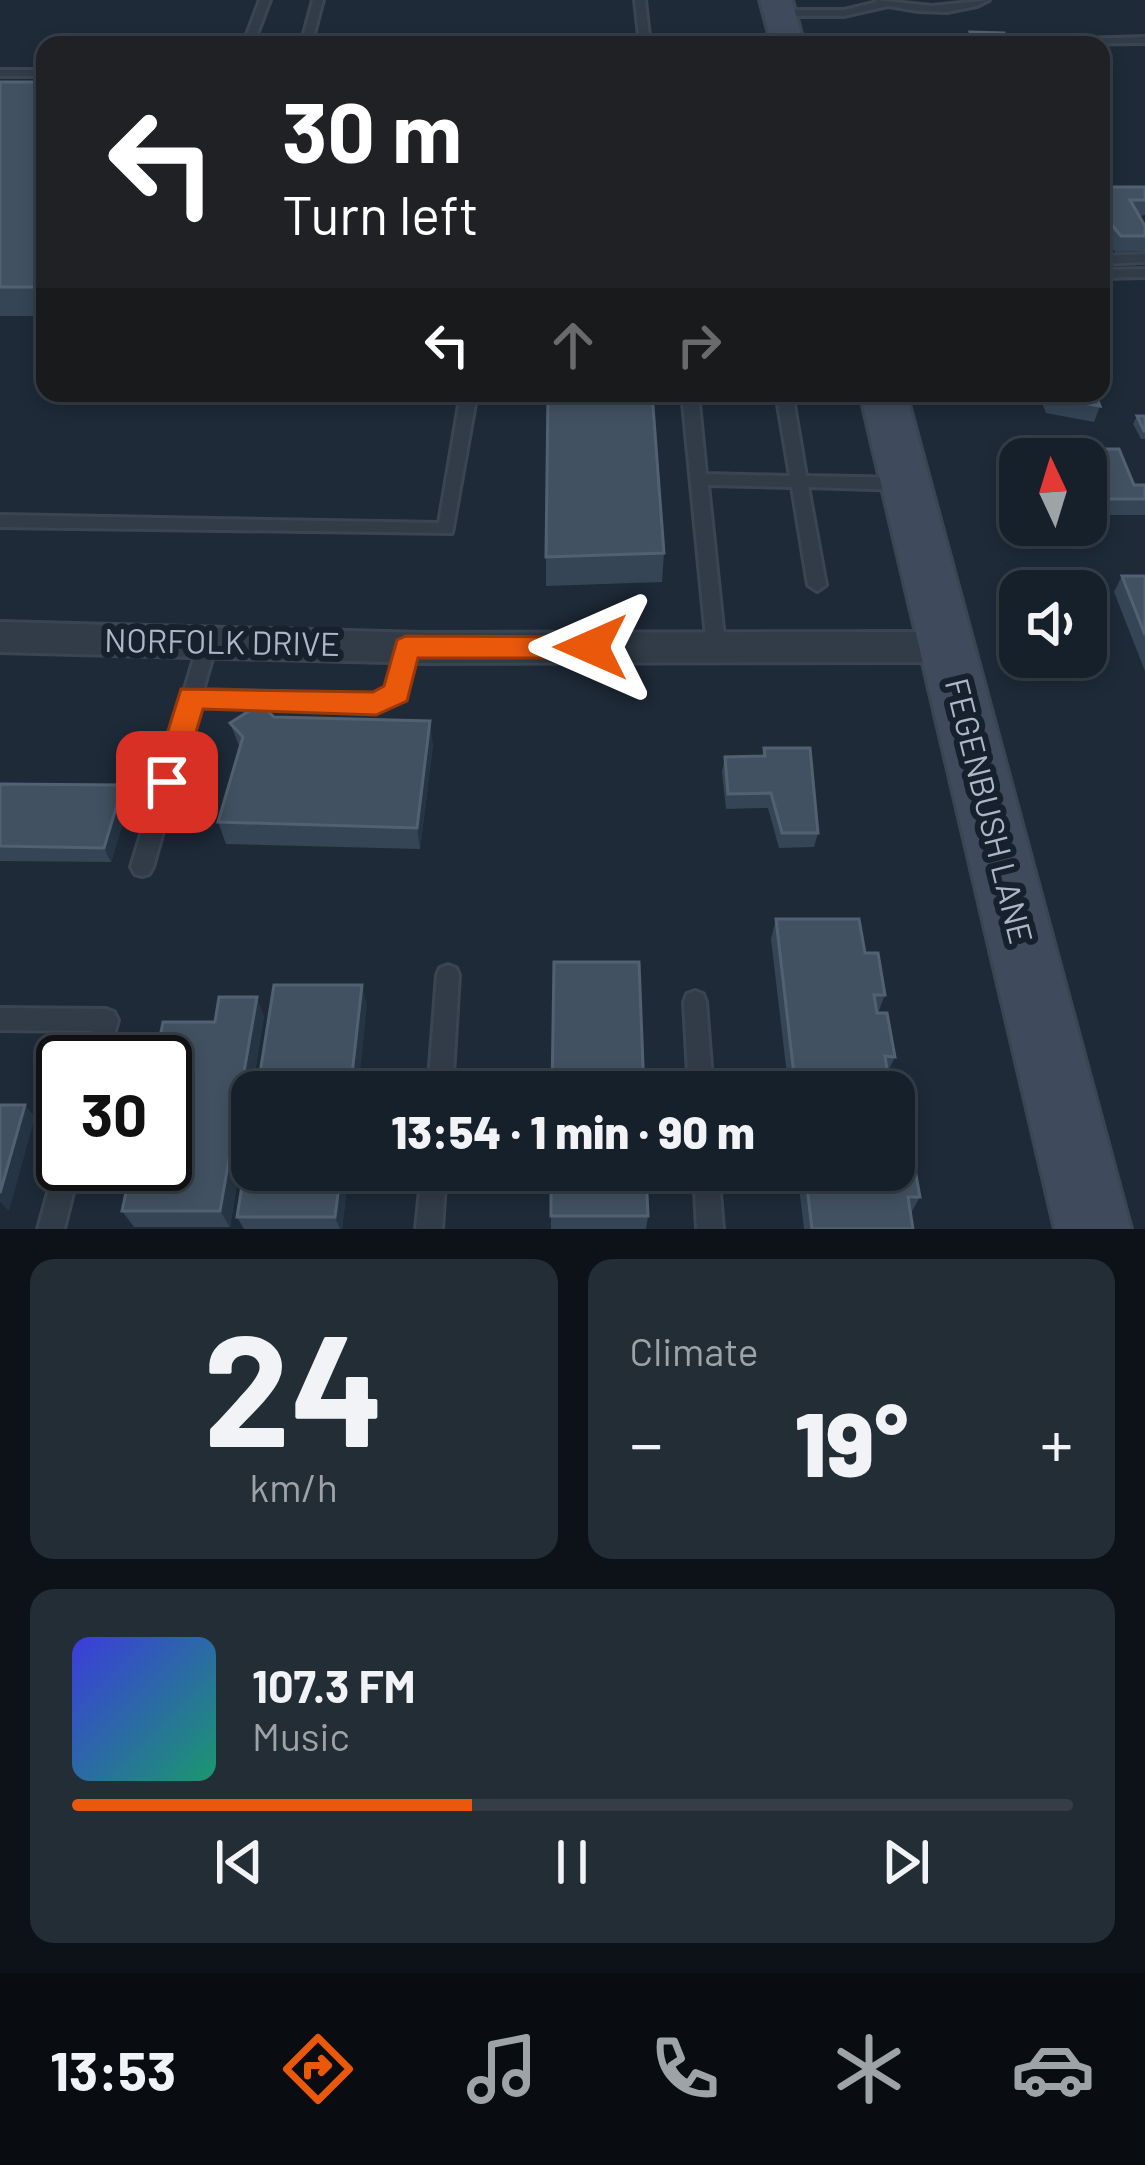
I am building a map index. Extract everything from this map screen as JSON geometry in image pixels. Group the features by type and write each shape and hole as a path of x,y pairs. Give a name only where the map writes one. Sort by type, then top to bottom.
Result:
{"main road":[{"name":"FEGENBUSH LANE","path":"885,402 1093,1229"}],"street":[{"name":"NORFOLK DRIVE","path":"0,637 406,647 948,647"}],"lane":[{"path":"251,36 265,0"},
{"path":"308,36 318,0"},
{"path":"640,0 644,36"},
{"path":"910,0 965,0"},
{"path":"781,19 844,13 884,2 964,7 984,0"},
{"path":"1110,41 1145,40"},
{"path":"0,73 36,73"},
{"path":"1110,260 1145,258"},
{"path":"1110,274 1145,273"},
{"path":"0,521 446,530 468,402"},
{"path":"691,402 716,647"},
{"path":"786,402 817,584"},
{"path":"699,479 906,484"},
{"path":"142,867 208,642"},
{"path":"192,697 376,703 397,693 406,647"},
{"path":"441,1071 448,975"},
{"path":"695,1002 700,1071"},
{"path":"0,1018 106,1020 102,1035"},
{"path":"51,1229 61,1191"},
{"path":"429,1229 432,1191"},
{"path":"707,1191 710,1229"}],"building":[{"path":"970,32 1005,36 971,36"},
{"path":"0,82 36,82 36,287 0,287"},
{"path":"1110,187 1145,187 1145,200 1130,200 1145,226 1145,236 1121,236 1110,223"},
{"path":"548,402 653,402 664,553 546,557"},
{"path":"1107,449 1119,449 1134,485 1145,485 1145,499 1107,499"},
{"path":"1122,576 1145,576 1145,635"},
{"path":"260,704 274,717 430,721 417,828 218,822 243,737 230,723"},
{"path":"764,748 810,748 818,833 782,833 771,793 728,794 725,757 765,756"},
{"path":"0,784 123,785 104,848 0,846"},
{"path":"776,919 859,919 865,953 878,953 885,995 874,995 877,1013 887,1013 895,1057 885,1056 887,1071 794,1071"},
{"path":"554,962 639,962 643,1071 552,1071"},
{"path":"274,985 362,985 352,1071 260,1071"},
{"path":"219,997 257,997 244,1071 231,1071 231,1147 220,1211 122,1211 126,1191 192,1191 192,1035 160,1035 163,1022 215,1022"},
{"path":"0,1105 25,1105 0,1193"},
{"path":"915,1169 920,1197 908,1197 913,1229 812,1229 807,1191 915,1191"},
{"path":"241,1191 338,1191 335,1217 237,1217"},
{"path":"551,1191 647,1191 648,1216 551,1216"}],"route":[{"path":"167,782 192,697 376,703 397,693 406,647 591,647"}]}
